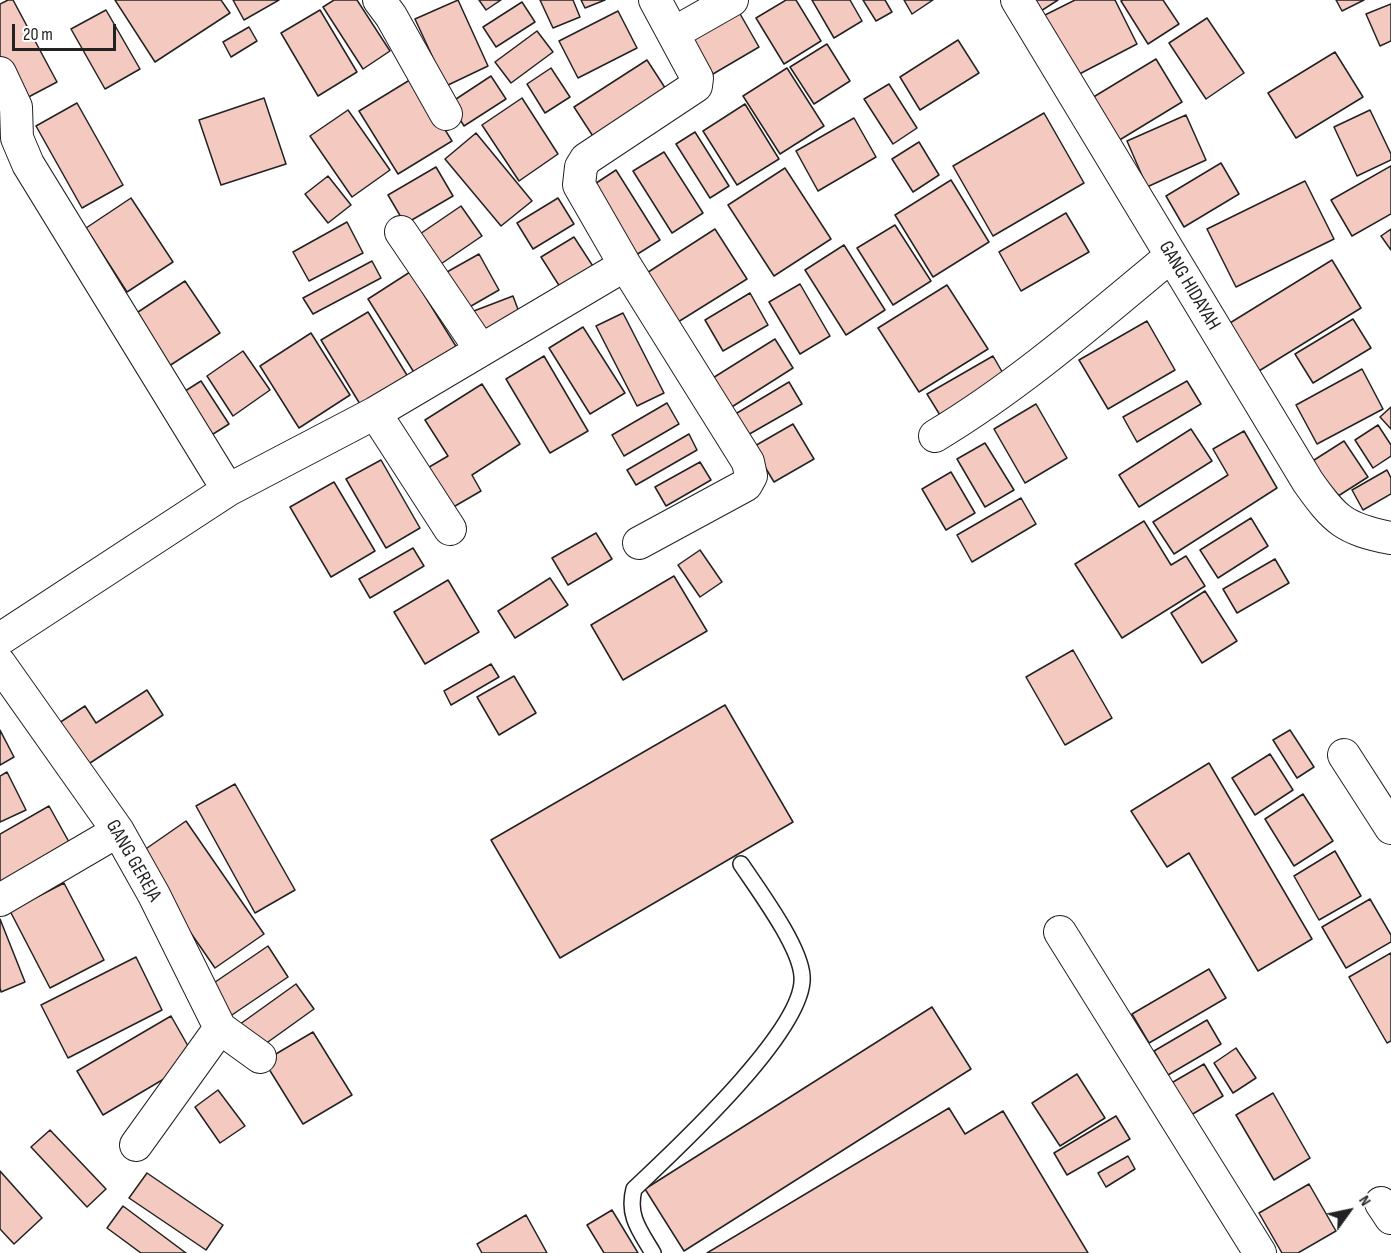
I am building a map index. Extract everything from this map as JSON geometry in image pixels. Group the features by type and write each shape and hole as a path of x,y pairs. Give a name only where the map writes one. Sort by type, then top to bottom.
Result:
{"street":[{"path":"379,0 391,16 446,114"},
{"path":"639,543 746,485 751,476 748,462 625,265 579,185 581,168 586,159 696,86 697,78 655,0"},
{"path":"674,33 732,0"},
{"name":"GANG HIDAYAH","path":"1017,0 1308,482 1332,515 1365,533 1391,538"},
{"path":"0,73 16,107 17,138 28,164 228,490"},
{"path":"401,232 481,350"},
{"path":"935,436 1053,354 1171,256"},
{"path":"0,639 228,490 375,413 625,265"},
{"path":"375,413 450,529"},
{"name":"GANG GEREJA","path":"0,664 117,831 154,894 220,1028 260,1057"},
{"path":"1344,755 1391,828"},
{"path":"0,900 117,831"},
{"path":"1060,932 1260,1253"},
{"path":"136,1145 220,1028"}],"lane":[{"path":"653,1253 632,1218 631,1202 634,1189 721,1104 776,1037 793,1012 803,977 791,944 741,864"}],"building":[{"path":"13,0 57,82 19,102 0,66 0,4"},
{"path":"115,0 221,0 230,13 155,62"},
{"path":"233,0 279,0 244,20"},
{"path":"334,0 357,0 390,51 363,69 323,7"},
{"path":"458,0 488,66 446,86 415,19"},
{"path":"479,0 501,0 486,10"},
{"path":"540,0 573,0 580,17 553,28"},
{"path":"581,0 605,0 585,8"},
{"path":"786,0 796,0 821,41 784,64 756,18"},
{"path":"812,0 850,0 862,21 834,38"},
{"path":"863,0 885,0 892,12 876,21"},
{"path":"904,0 933,0 912,14"},
{"path":"1023,0 1058,0 1033,16"},
{"path":"1075,0 1115,0 1137,44 1066,81 1035,20"},
{"path":"1163,0 1179,24 1148,44 1121,1"},
{"path":"1336,0 1364,0 1342,11"},
{"path":"522,2 535,22 496,47 483,27"},
{"path":"1391,4 1391,41 1380,46 1366,14"},
{"path":"735,5 759,47 713,74 692,37"},
{"path":"106,10 140,69 105,89 71,29"},
{"path":"320,10 357,72 318,96 281,33"},
{"path":"618,11 637,48 578,78 559,41"},
{"path":"1207,18 1244,73 1206,99 1169,43"},
{"path":"249,27 257,41 231,57 223,42"},
{"path":"537,31 553,52 511,83 495,62"},
{"path":"958,40 979,73 920,110 900,77"},
{"path":"827,44 850,81 814,104 790,67"},
{"path":"1335,52 1363,97 1296,138 1268,93"},
{"path":"1156,59 1182,102 1108,147 1082,104"},
{"path":"647,60 671,97 598,144 574,107"},
{"path":"551,68 570,97 545,113 527,84"},
{"path":"787,68 824,126 780,154 743,96"},
{"path":"491,76 506,99 464,126 450,103"},
{"path":"413,78 452,141 398,174 359,111"},
{"path":"889,84 917,128 893,144 864,99"},
{"path":"264,98 286,164 221,185 199,120"},
{"path":"522,98 558,154 519,181 482,125"},
{"path":"77,103 123,185 82,208 36,126"},
{"path":"745,104 779,159 737,185 703,131"},
{"path":"348,110 390,170 352,197 310,136"},
{"path":"1370,110 1391,154 1391,160 1357,176 1334,127"},
{"path":"1044,113 1084,183 993,236 953,166"},
{"path":"1186,115 1206,160 1147,187 1127,141"},
{"path":"854,118 876,157 818,191 796,151"},
{"path":"695,132 729,186 710,198 676,144"},
{"path":"476,133 532,201 501,226 445,159"},
{"path":"919,142 939,175 913,192 892,159"},
{"path":"664,152 703,213 672,233 633,171"},
{"path":"1221,163 1239,194 1184,227 1166,196"},
{"path":"1391,166 1391,214 1352,236 1331,200"},
{"path":"436,167 453,196 405,224 388,195"},
{"path":"785,168 831,239 774,276 728,205"},
{"path":"616,170 660,240 628,260 584,191"},
{"path":"328,176 351,205 328,223 305,194"},
{"path":"951,180 989,242 933,277 895,215"},
{"path":"1305,181 1334,239 1236,287 1207,229"},
{"path":"131,198 173,262 127,292 86,228"},
{"path":"558,198 574,224 533,249 517,223"},
{"path":"461,206 482,236 435,268 414,238"},
{"path":"1066,213 1089,252 1021,291 999,252"},
{"path":"347,222 363,253 309,281 293,252"},
{"path":"895,225 931,281 893,305 857,248"},
{"path":"715,229 747,279 670,327 639,278"},
{"path":"1391,229 1391,250 1381,236"},
{"path":"574,237 600,277 567,298 541,257"},
{"path":"844,245 885,310 846,335 805,270"},
{"path":"479,254 499,290 459,313 438,277"},
{"path":"1332,260 1361,308 1254,374 1225,326"},
{"path":"372,261 381,278 313,314 303,298"},
{"path":"410,272 457,348 415,374 368,299"},
{"path":"185,281 220,333 166,368 132,316"},
{"path":"800,284 830,336 800,354 769,302"},
{"path":"947,285 988,349 919,392 878,328"},
{"path":"750,293 768,325 723,351 705,320"},
{"path":"513,296 522,320 475,337 466,314"},
{"path":"368,312 410,380 363,409 321,340"},
{"path":"623,313 664,393 637,406 596,326"},
{"path":"1353,319 1371,348 1313,383 1295,354"},
{"path":"1147,321 1175,370 1108,409 1079,360"},
{"path":"583,327 625,393 590,414 549,348"},
{"path":"311,333 350,395 299,428 260,366"},
{"path":"775,339 793,368 727,410 708,381"},
{"path":"243,351 270,390 233,416 207,376"},
{"path":"544,356 588,431 550,453 506,379"},
{"path":"993,356 1008,382 943,420 927,394"},
{"path":"1362,369 1383,409 1317,444 1296,405"},
{"path":"201,381 229,424 210,436 182,393"},
{"path":"1187,381 1201,404 1137,442 1123,417"},
{"path":"789,382 802,404 739,440 727,419"},
{"path":"482,384 520,444 472,475 481,491 443,513 419,473 448,456 425,420"},
{"path":"667,403 679,424 624,456 612,435"},
{"path":"1036,404 1067,458 1025,483 994,429"},
{"path":"1391,407 1391,429 1380,417"},
{"path":"793,424 814,459 774,482 753,447"},
{"path":"1378,425 1391,445 1391,456 1373,468 1355,440"},
{"path":"1191,429 1212,461 1139,507 1119,475"},
{"path":"1244,431 1277,488 1174,554 1153,522 1228,475 1213,449"},
{"path":"689,434 697,450 636,485 627,470"},
{"path":"1344,441 1368,477 1335,498 1311,462"},
{"path":"985,443 1014,490 985,507 957,459"},
{"path":"381,460 420,528 386,548 346,479"},
{"path":"700,462 711,480 666,506 655,487"},
{"path":"1387,470 1391,478 1391,494 1363,510 1352,490"},
{"path":"951,472 975,513 946,530 922,489"},
{"path":"334,482 375,551 331,577 290,507"},
{"path":"1021,498 1036,524 972,562 957,535"},
{"path":"1251,518 1268,546 1218,578 1200,550"},
{"path":"1144,521 1171,565 1186,556 1205,586 1122,638 1075,564"},
{"path":"596,533 612,559 568,585 552,558"},
{"path":"413,548 424,566 370,598 359,579"},
{"path":"700,550 722,582 700,597 678,565"},
{"path":"1275,559 1289,583 1237,613 1223,589"},
{"path":"674,576 707,631 623,680 591,625"},
{"path":"550,578 568,605 515,638 498,611"},
{"path":"448,580 479,632 425,664 394,612"},
{"path":"1205,591 1237,641 1202,663 1171,613"},
{"path":"1073,650 1112,718 1065,745 1026,677"},
{"path":"491,664 499,677 451,705 444,691"},
{"path":"514,676 536,713 499,735 477,697"},
{"path":"147,690 163,715 87,765 59,723 85,706 96,723"},
{"path":"725,705 793,822 560,958 491,840"},
{"path":"0,730 14,757 0,765"},
{"path":"1290,730 1314,767 1297,778 1273,740"},
{"path":"1270,754 1293,790 1255,815 1232,778"},
{"path":"1209,763 1312,939 1258,971 1189,853 1167,867 1131,811"},
{"path":"7,772 26,810 0,822 0,776"},
{"path":"235,784 295,890 255,913 196,806"},
{"path":"1303,794 1333,841 1294,866 1265,819"},
{"path":"49,806 74,851 0,894 0,834"},
{"path":"186,821 264,934 215,968 137,855"},
{"path":"1335,851 1361,896 1319,920 1294,876"},
{"path":"64,883 104,960 50,988 10,911"},
{"path":"1370,899 1391,935 1391,942 1346,968 1322,927"},
{"path":"0,919 25,982 1,992 0,988"},
{"path":"268,946 288,977 223,1021 202,991"},
{"path":"1391,953 1391,1041 1387,1043 1349,977"},
{"path":"136,957 162,1010 68,1058 41,1005"},
{"path":"1209,969 1226,998 1149,1043 1132,1014"},
{"path":"296,984 314,1009 254,1052 236,1027"},
{"path":"932,1007 971,1069 684,1251 645,1189"},
{"path":"171,1016 196,1060 103,1115 77,1071"},
{"path":"1207,1020 1221,1044 1168,1075 1154,1051"},
{"path":"313,1032 352,1095 303,1124 264,1061"},
{"path":"1236,1048 1256,1078 1233,1093 1214,1063"},
{"path":"1204,1064 1223,1096 1186,1118 1168,1085"},
{"path":"1077,1074 1105,1118 1060,1146 1032,1103"},
{"path":"218,1090 245,1126 220,1143 195,1107"},
{"path":"1273,1093 1310,1158 1274,1180 1236,1115"},
{"path":"949,1108 965,1134 1003,1111 1088,1253 707,1253"},
{"path":"1116,1116 1130,1139 1067,1175 1054,1153"},
{"path":"50,1130 106,1189 87,1207 31,1147"},
{"path":"1128,1156 1135,1169 1106,1187 1098,1173"},
{"path":"0,1171 42,1218 14,1244 0,1229"},
{"path":"147,1173 223,1225 206,1250 129,1198"},
{"path":"1309,1184 1336,1231 1298,1253 1282,1253 1259,1213"},
{"path":"123,1206 186,1253 141,1253 107,1228"},
{"path":"612,1210 638,1253 604,1253 587,1225"},
{"path":"526,1215 547,1253 482,1253 477,1244"}]}
